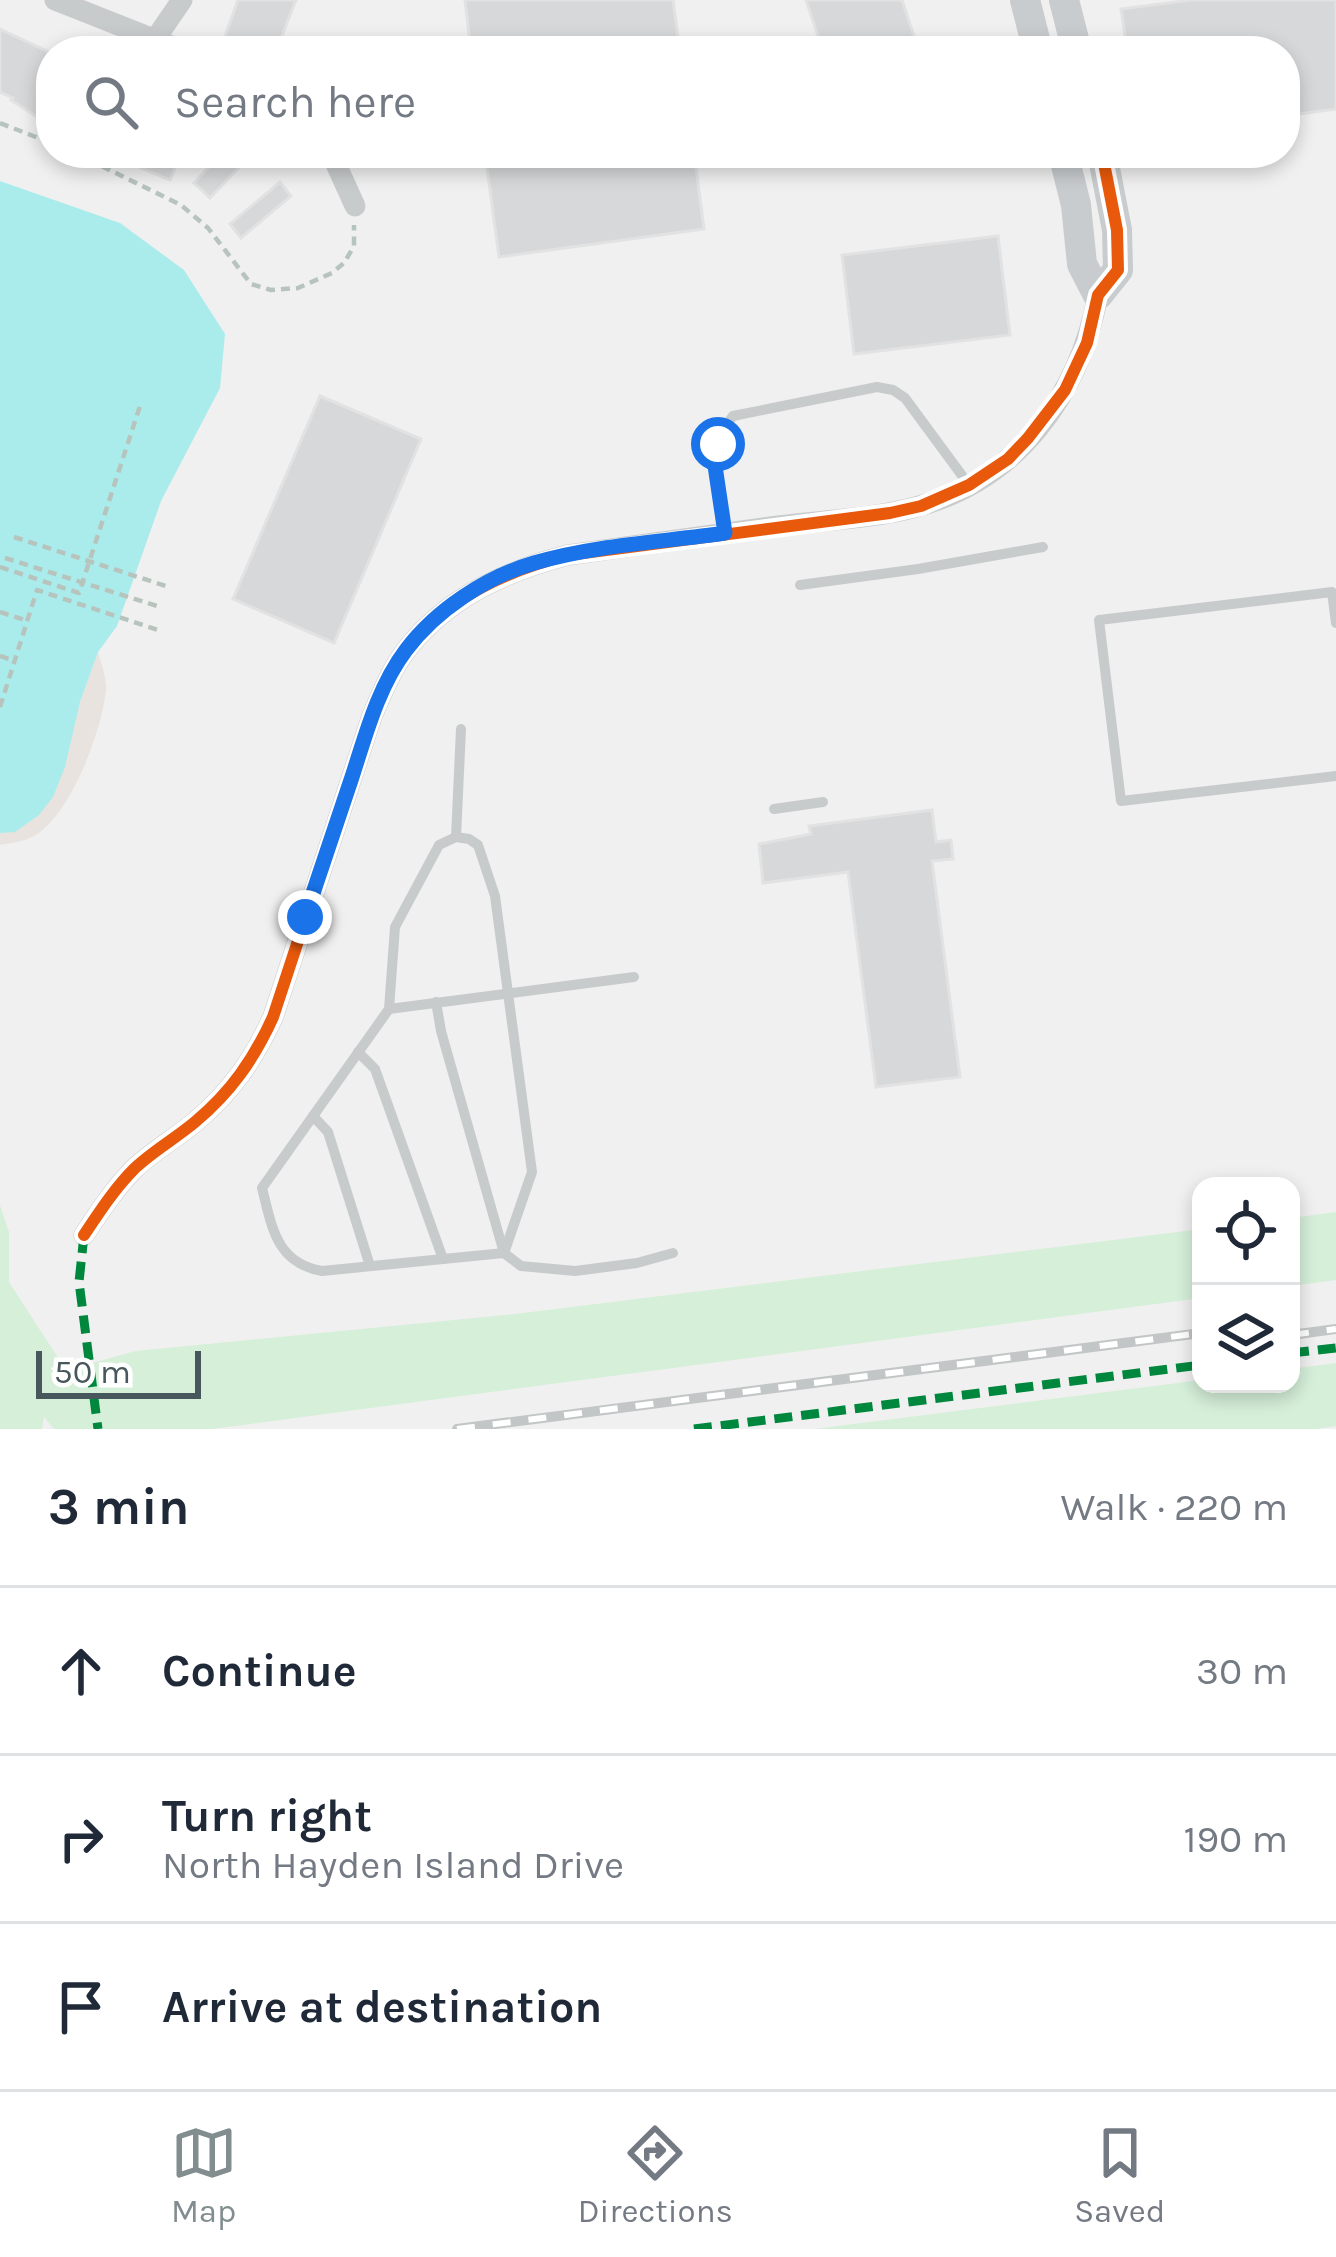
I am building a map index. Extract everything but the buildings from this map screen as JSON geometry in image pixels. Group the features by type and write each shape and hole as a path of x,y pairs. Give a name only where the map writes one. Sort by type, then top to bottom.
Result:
{"street":[{"path":"55,0 150,36"},
{"path":"156,36 182,0"},
{"path":"1025,0 1034,36"},
{"path":"1064,0 1073,36"},
{"path":"338,168 355,206"},
{"path":"1067,168 1082,264 1098,295"},
{"path":"84,1235 112,1193 222,1098 260,1046 372,716 406,650 434,620 498,577 530,564 890,513 921,506 969,485 1008,459 1065,390 1087,343 1098,295 1118,270 1117,230 1105,168"}],"lane":[{"path":"725,533 715,466 724,427 733,416 877,387 905,398 969,485"},
{"path":"800,586 1043,547"},
{"path":"1336,622 1332,592 1100,620 1121,801 1336,776"},
{"path":"456,837 461,729"},
{"path":"774,809 823,802"},
{"path":"448,838 469,839 478,845 495,896 532,1172 504,1253 322,1271 304,1268 274,1235 262,1188 389,1009 395,927 439,845 448,838"},
{"path":"389,1009 634,977"},
{"path":"436,1002 504,1253 520,1266 575,1271 637,1263 673,1252"},
{"path":"358,1052 375,1069 442,1259"},
{"path":"313,1116 328,1132 370,1266"}],"path":[{"path":"0,123 36,137"},
{"path":"105,168 181,206 208,228 251,284 271,290 298,288 344,263 354,246 355,206"},
{"path":"0,567 79,593 140,406"},
{"path":"14,536 166,586"},
{"path":"5,558 157,606"},
{"path":"1,703 38,590 158,630"},
{"path":"0,612 28,621"},
{"path":"0,656 15,661"}],"green space":[{"path":"0,1205 9,1232 9,1282 66,1370 136,1351 515,1314 1192,1230 1192,1299 212,1429 54,1429 44,1417 42,1429 0,1429"},
{"path":"1336,1212 1336,1280 1300,1285 1300,1217"},
{"path":"1336,1363 1336,1426 814,1429 1192,1381 1192,1393 1300,1393 1300,1368"}],"sand":[{"path":"98,652 106,690 81,774 43,830 0,845 0,833 19,828 47,803 64,764"}],"water":[{"path":"0,181 120,223 184,270 225,334 220,388 161,501 117,626 98,652 53,797 39,815 15,832 0,833"}],"railway":[{"path":"1300,1334 1336,1329"},
{"path":"457,1429 1192,1334"}],"marked path":[{"path":"84,1235 79,1282 98,1429"},
{"path":"1300,1352 1336,1348"},
{"path":"694,1429 1192,1366"}],"cycle path":[{"path":"84,1235 128,1176 208,1111 258,1047 273,1017 372,716 397,664 423,631 480,588 568,555 890,513 921,506 969,485 1008,459 1065,390 1087,343 1098,295 1118,270 1117,230 1105,168"}],"route":[{"path":"305,917 372,716 406,650 434,620 469,594 530,564 725,533 715,466 718,444"}]}
